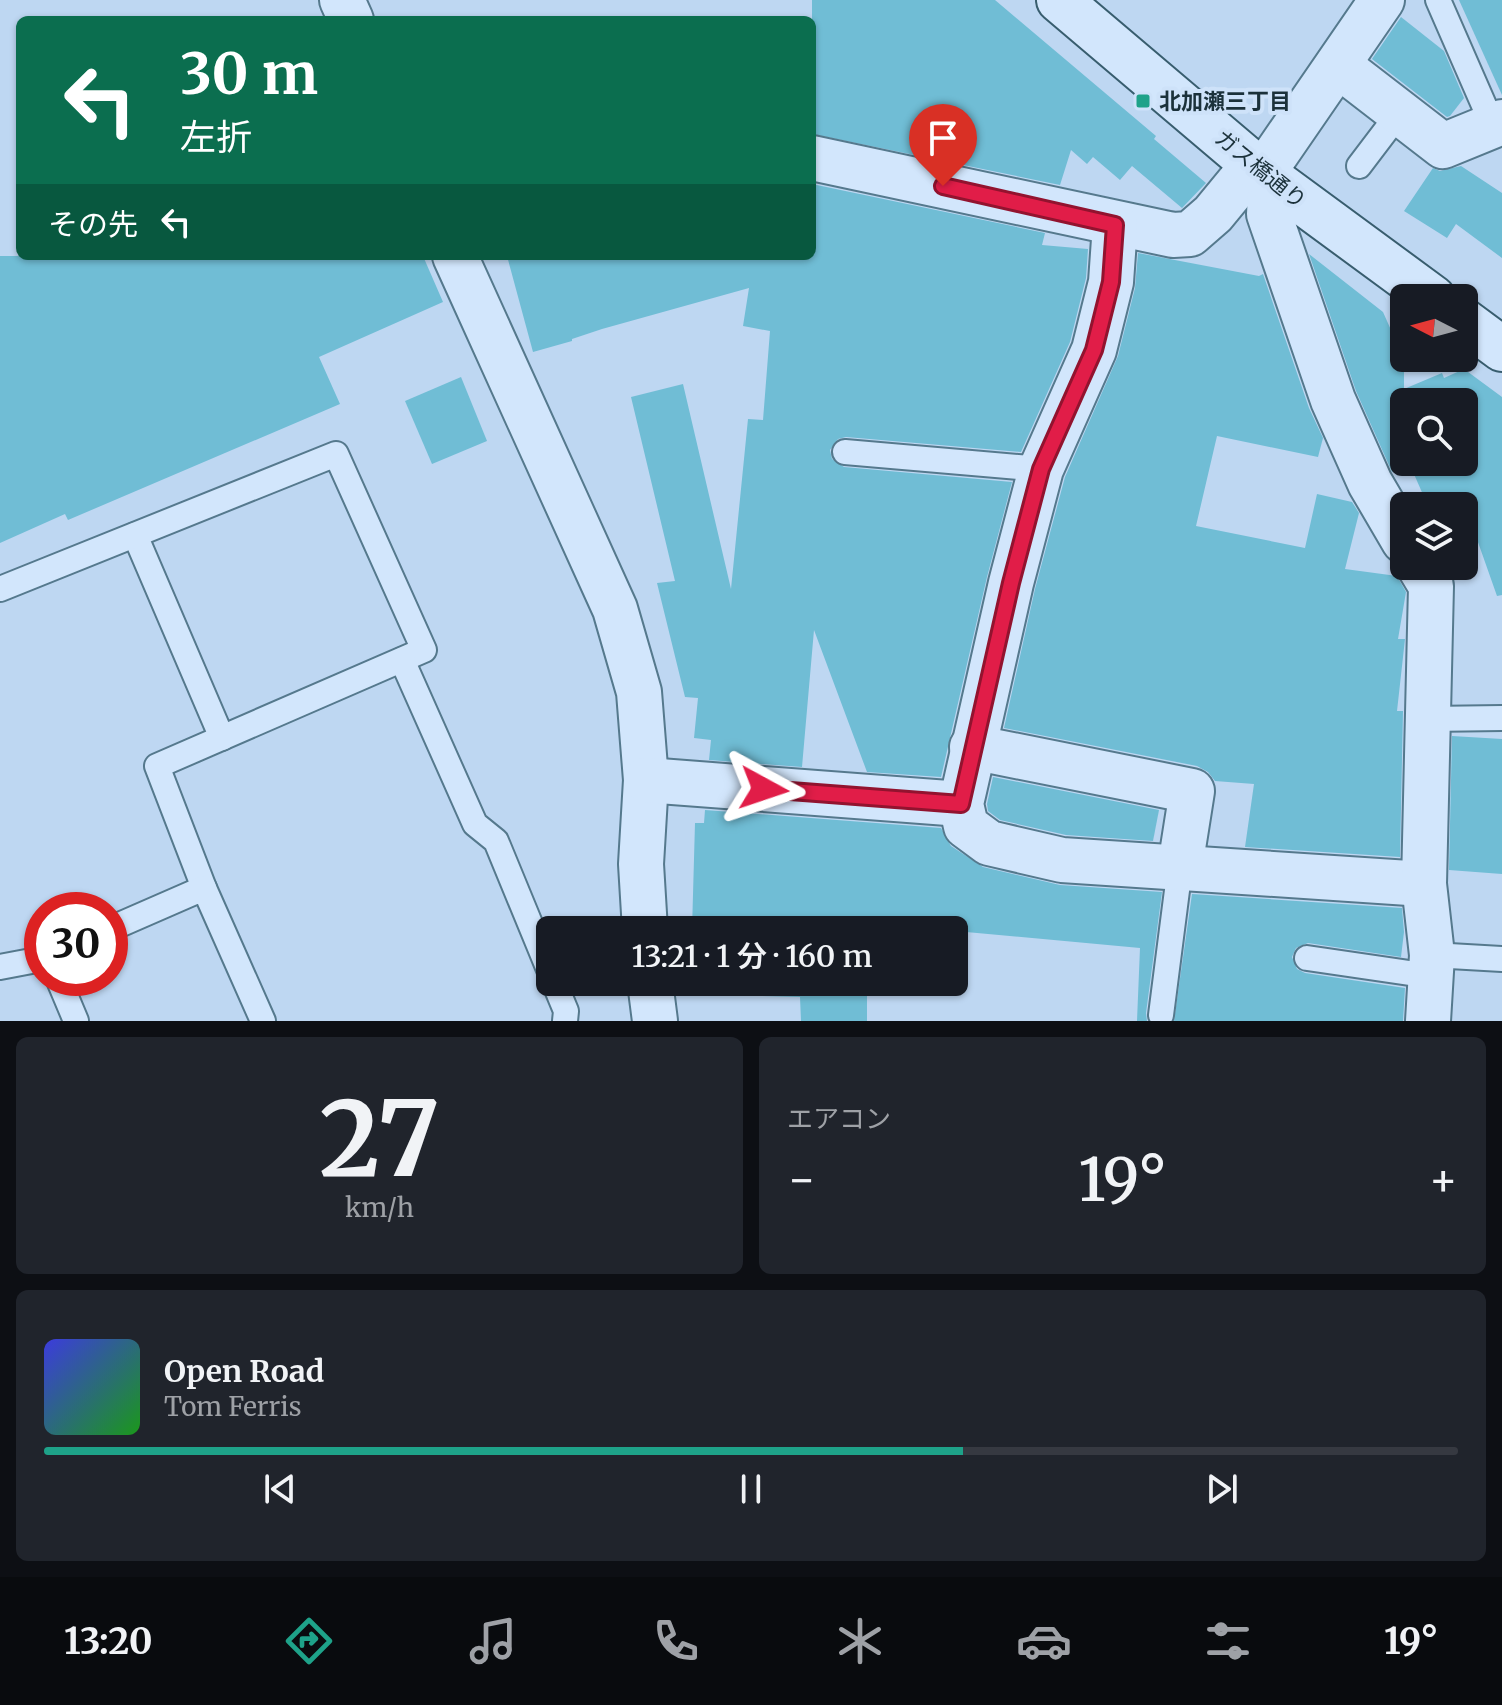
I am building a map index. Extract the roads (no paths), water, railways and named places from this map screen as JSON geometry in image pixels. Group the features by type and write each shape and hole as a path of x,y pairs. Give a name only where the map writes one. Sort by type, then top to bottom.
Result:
{"street":[{"name":"ガス橋通り","path":"1059,0 1267,176 1414,284"},
{"path":"1382,0 1267,176 1269,214 1333,400 1370,483 1390,517"},
{"path":"1338,65 1443,146 1498,124"},
{"path":"816,159 1173,235 1190,234 1213,214 1241,180 1267,176"},
{"path":"1115,225 1111,282 1094,350 1041,469 1011,583 961,804 966,826 989,843 1062,860 1424,884"},
{"path":"457,260 615,609 639,692 646,780 641,864 644,916"},
{"path":"1478,331 1502,349"},
{"path":"1427,580 1431,586 1424,884 1431,965 1428,1021"},
{"path":"972,747 1192,791 1180,867"},
{"path":"646,780 961,804"},
{"path":"652,996 655,1021"}],"lane":[{"path":"1438,0 1498,124"},
{"path":"1359,166 1400,112"},
{"path":"845,452 1041,469"},
{"path":"0,589 336,454 424,650 157,766 204,888 263,1021"},
{"path":"135,535 222,738"},
{"path":"402,660 475,824 496,841 536,938"},
{"path":"1428,719 1502,718"},
{"path":"1161,1015 1180,867"},
{"path":"128,921 204,888"},
{"path":"1307,958 1431,965 1502,959"},
{"path":"0,967 24,962"},
{"path":"66,996 76,1021"},
{"path":"560,996 566,1011 565,1021"}],"place":[{"name":"北加瀬三丁目","path":"1143,101"}]}
